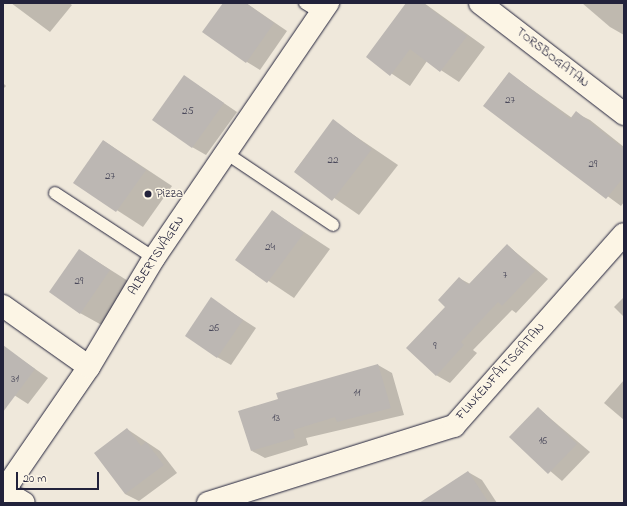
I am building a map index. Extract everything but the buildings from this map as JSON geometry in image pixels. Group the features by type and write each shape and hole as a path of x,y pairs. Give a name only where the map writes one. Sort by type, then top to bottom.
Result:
{"street":[{"name":"TORSBOGATAN","path":"480,3 624,114"},
{"name":"ALBERTSVÄGEN","path":"3,491 89,367 154,258 226,153 318,6"},
{"name":"FLINKENFÄLTSGATAN","path":"208,503 454,426 624,234"},
{"path":"3,306 89,367"},
{"path":"3,491 24,503"}],"lane":[{"path":"226,153 332,224"},
{"path":"55,193 154,258"}],"place":[{"name":"Pizza","path":"148,194"}]}
